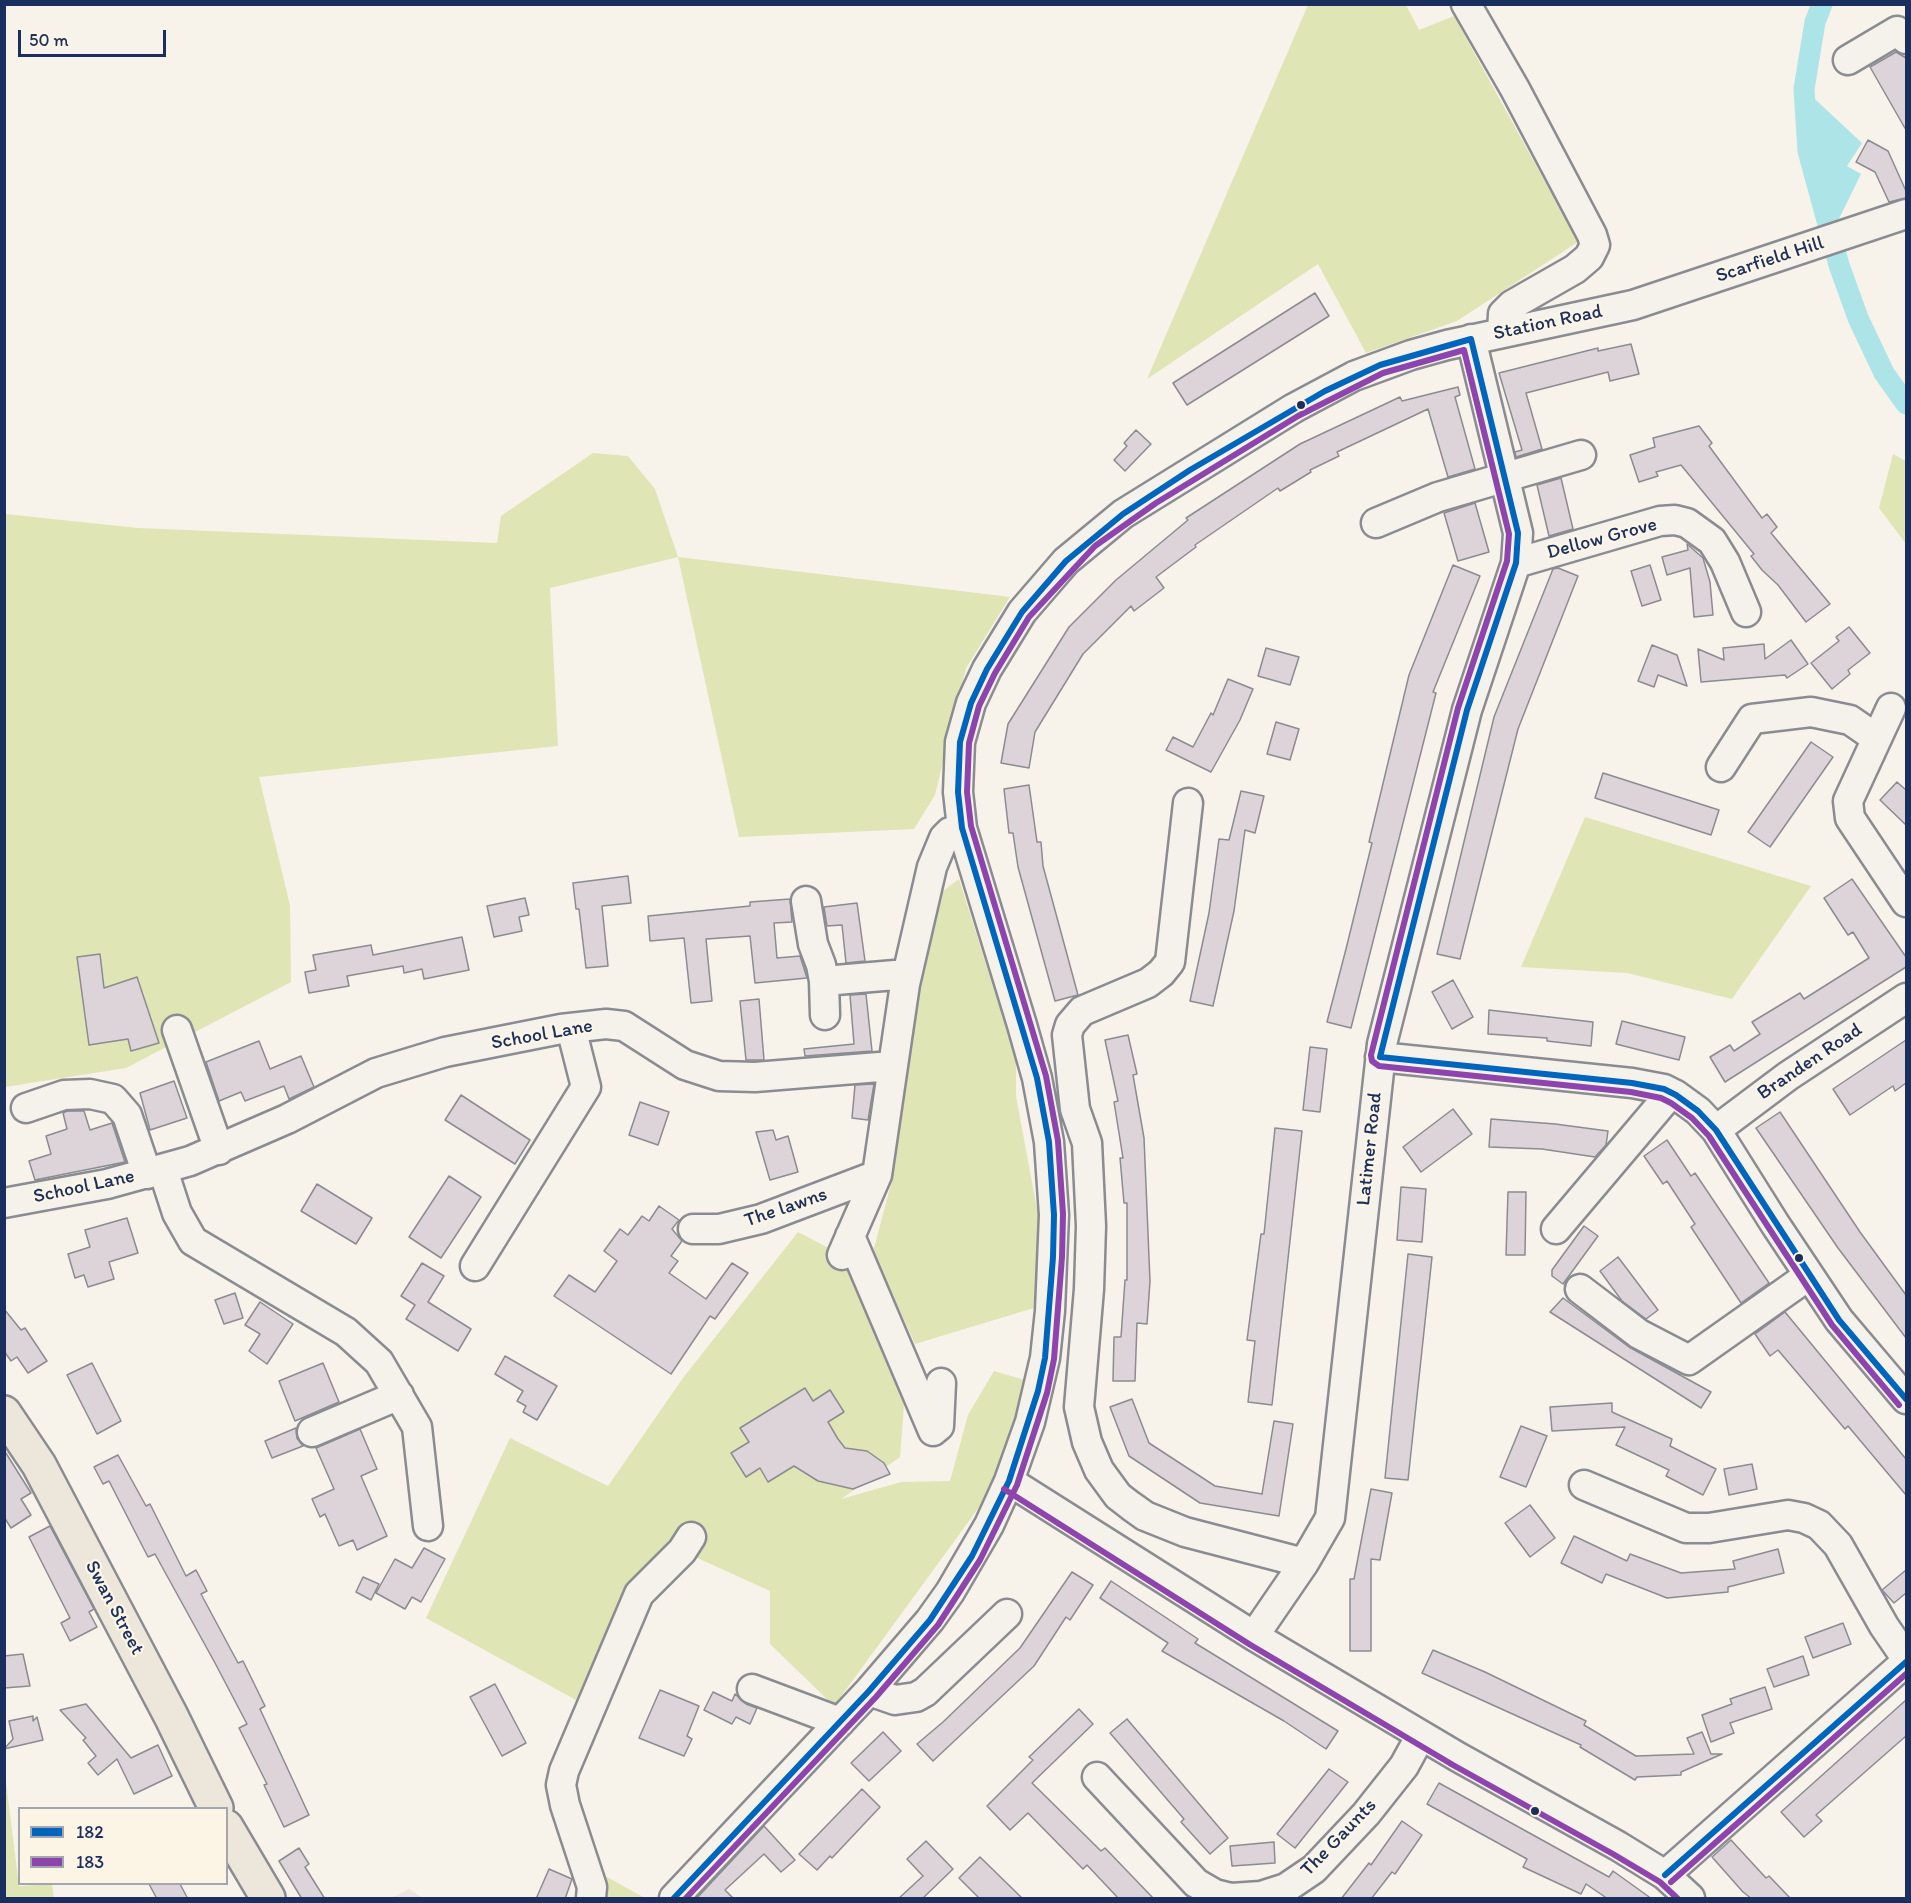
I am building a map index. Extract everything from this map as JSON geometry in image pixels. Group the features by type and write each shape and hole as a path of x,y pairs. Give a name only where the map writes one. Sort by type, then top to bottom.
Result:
{"main road":[{"name":"Swan Street","path":"4,1413 39,1465 171,1716 215,1807"},
{"path":"228,1830 268,1899"}],"street":[{"path":"1466,4 1515,88 1592,235 1595,245 1584,262 1512,305 1503,314 1502,333"},
{"path":"1848,60 1897,31 1906,39"},
{"name":"Scarfield Hill","path":"1633,305 1906,214"},
{"name":"Station Road","path":"674,1899 869,1691 923,1628 950,1592 978,1545 1009,1481 1038,1391 1050,1311 1054,1215 1052,1173 1044,1116 1022,1025 962,828 958,792 960,742 971,703 1008,632 1066,561 1089,539 1151,495 1324,390 1380,365 1471,339 1633,305"},
{"name":"Latimer Road","path":"1254,1636 1326,1527 1332,1507 1380,1058 1467,710 1516,562 1518,533 1471,339"},
{"path":"1376,523 1438,497 1581,455"},
{"name":"Dellow Grove","path":"1516,562 1660,521 1675,520 1687,523 1712,541 1725,562 1746,612"},
{"path":"1891,708 1848,801 1850,818 1906,902"},
{"path":"1721,767 1752,719 1810,712 1850,720 1876,738"},
{"path":"1188,803 1170,962 1161,974 1148,983 1090,1006 1075,1017 1067,1035 1076,1109 1087,1143 1091,1227 1089,1289 1079,1407 1087,1442 1099,1470 1118,1496 1145,1516 1164,1524 1304,1563"},
{"path":"941,1383 939,1426 933,1431 846,1245 877,1175 907,974 939,845 950,832 962,828"},
{"path":"806,901 813,944 821,964 824,981 825,1015"},
{"path":"824,981 907,974"},
{"name":"Branden Road","path":"1716,1130 1778,1083 1906,998"},
{"name":"School Lane","path":"4,1203 155,1172 219,1150 310,1107 356,1081 384,1070 445,1052 570,1028 606,1024 624,1026 685,1065 720,1076 755,1077 892,1066"},
{"path":"475,1266 586,1087 570,1028"},
{"path":"177,1030 219,1150"},
{"path":"1380,1058 1632,1083 1671,1093 1698,1111 1716,1130 1808,1276 1839,1320 1906,1399"},
{"path":"1556,1229 1671,1093"},
{"path":"26,1108 64,1095 90,1094 113,1099 127,1115 193,1241 346,1332 375,1357 417,1427 428,1526"},
{"path":"1044,1116 1076,1109"},
{"name":"The lawns","path":"693,1229 719,1229 760,1219 877,1175"},
{"path":"1580,1289 1639,1334 1689,1360 1808,1276"},
{"path":"312,1432 399,1395"},
{"path":"1009,1481 1254,1636 1421,1735 1618,1846 1665,1875 1690,1899"},
{"path":"1584,1486 1686,1528 1709,1528 1788,1515 1804,1518 1819,1525 1838,1545 1906,1660 1665,1875"},
{"path":"591,1899 592,1887 565,1805 561,1785 564,1771 639,1594 682,1551 691,1537"},
{"path":"869,1691 886,1698 916,1697 925,1692 1007,1614"},
{"path":"752,1689 840,1722"},
{"name":"The Gaunts","path":"1097,1777 1196,1883 1215,1894 1231,1898 1261,1896 1286,1887 1314,1869 1366,1814 1404,1766 1421,1735"}],"shaded area":[{"path":"409,1889 423,1898 391,1898"}],"green space":[{"path":"1308,5 1406,5 1419,30 1454,16 1578,242 1457,321 1366,353 1318,264 1147,379"},
{"path":"593,453 628,456 655,489 678,557 550,588 558,746 259,777 290,905 291,982 126,1068 5,1087 5,514 138,528 497,543 501,516"},
{"path":"1893,454 1906,461 1906,544 1879,508"},
{"path":"678,557 1010,597 966,668 935,795 914,829 739,837"},
{"path":"1585,817 1811,886 1732,999 1627,973 1521,967"},
{"path":"959,879 1016,1059 1016,1096 1039,1220 1034,1308 915,1344 873,1252 893,1176 922,971 943,891"},
{"path":"798,1232 842,1255 857,1281 904,1405 900,1457 841,1499 901,1482 950,1481 968,1415 994,1371 1028,1381 988,1495 834,1706 770,1644 770,1591 682,1551 631,1592 576,1700 426,1618 510,1438 608,1486 683,1378"},
{"path":"4,1766 18,1885 52,1885 54,1898 5,1898"},
{"path":"605,1876 645,1898 597,1898"}],"water":[{"path":"1804,89 1862,143 1847,166 1861,174 1832,233 1808,151"}],"building":[{"path":"1896,52 1906,58 1906,130 1870,67"},
{"path":"1868,140 1888,151 1906,191 1906,198 1889,202 1875,172 1856,162"},
{"path":"1315,293 1329,316 1187,405 1173,383"},
{"path":"1631,344 1639,374 1610,381 1608,372 1526,393 1542,449 1516,457 1515,452 1522,450 1499,373 1598,348 1598,351"},
{"path":"1458,387 1460,395 1455,397 1475,469 1448,477 1428,409 1337,452 1339,456 1310,470 1311,472 1280,491 1278,488 1195,545 1196,547 1156,577 1164,588 1134,611 1131,606 1083,654 1035,732 1029,768 1001,763 1008,724 1069,627 1116,580 1188,520 1186,518 1300,444 1400,397 1402,401"},
{"path":"1699,426 1712,443 1709,446 1762,518 1767,514 1777,527 1771,533 1830,604 1806,622 1778,585 1762,570 1751,556 1754,554 1681,465 1656,472 1658,476 1639,482 1630,455 1655,447 1653,438"},
{"path":"1136,430 1151,444 1125,471 1114,460 1127,446 1124,443"},
{"path":"1561,478 1573,529 1549,536 1537,485"},
{"path":"1475,503 1489,552 1458,561 1444,513"},
{"path":"1687,544 1703,558 1710,582 1713,615 1694,617 1690,568 1667,575 1662,557 1688,550"},
{"path":"1453,565 1480,576 1433,692 1436,693 1351,1028 1327,1022 1372,843 1369,842 1409,675"},
{"path":"1650,565 1661,600 1642,606 1631,571"},
{"path":"1558,568 1578,576 1518,729 1460,959 1437,954 1494,717 1553,569"},
{"path":"1849,627 1870,653 1848,670 1850,674 1832,689 1811,663 1839,641 1836,637"},
{"path":"1791,640 1808,664 1787,678 1785,675 1701,682 1698,649 1724,660 1723,648 1764,644 1765,659"},
{"path":"1652,645 1677,655 1687,686 1658,675 1654,687 1638,681"},
{"path":"1266,648 1299,657 1290,685 1258,676"},
{"path":"1228,679 1253,689 1240,720 1211,772 1166,750 1173,737 1193,747 1211,713 1213,715"},
{"path":"1276,722 1299,729 1290,760 1267,754"},
{"path":"1811,742 1833,757 1770,847 1748,832"},
{"path":"1603,773 1719,810 1711,835 1595,798"},
{"path":"1897,782 1906,790 1906,825 1880,800"},
{"path":"1029,785 1037,842 1041,842 1043,866 1078,995 1055,1001 1018,867 1013,833 1009,833 1004,789"},
{"path":"1241,791 1264,796 1255,833 1245,830 1234,911 1213,1006 1190,1001 1209,913 1219,839 1229,840"},
{"path":"628,876 631,903 602,906 608,966 586,968 579,909 576,909 573,883"},
{"path":"1852,879 1906,957 1906,967 1725,1082 1710,1057 1730,1045 1734,1051 1760,1034 1752,1022 1800,993 1804,999 1869,958 1853,932 1848,935 1824,898"},
{"path":"525,898 529,915 519,917 522,931 494,937 487,906"},
{"path":"790,899 792,922 774,923 777,958 800,956 807,978 755,983 750,936 706,939 712,1001 691,1003 684,938 650,941 648,916 750,906 750,902"},
{"path":"857,903 865,961 846,963 842,925 827,926 824,907"},
{"path":"462,937 469,970 424,979 422,969 404,973 403,966 347,976 349,986 309,993 305,972 316,970 313,955 371,945 373,955"},
{"path":"100,954 104,988 137,977 159,1043 131,1051 128,1039 89,1045 77,957"},
{"path":"1453,980 1473,1017 1452,1029 1432,992"},
{"path":"866,994 872,1051 805,1056 804,1049 854,1044 850,995"},
{"path":"759,999 764,1060 746,1060 740,1001"},
{"path":"1489,1010 1593,1022 1591,1046 1547,1041 1547,1038 1488,1034"},
{"path":"1622,1021 1685,1037 1679,1060 1616,1044"},
{"path":"1128,1035 1137,1074 1133,1075 1144,1138 1150,1281 1147,1324 1137,1323 1135,1381 1113,1381 1114,1337 1121,1337 1125,1280 1127,1280 1127,1203 1124,1203 1120,1158 1123,1158 1114,1102 1118,1101 1105,1040"},
{"path":"1906,1040 1906,1083 1895,1091 1893,1086 1850,1115 1833,1089"},
{"path":"259,1041 270,1069 301,1056 314,1087 289,1099 284,1086 245,1101 241,1092 219,1101 206,1062"},
{"path":"1310,1047 1327,1049 1320,1112 1303,1110"},
{"path":"174,1081 187,1118 150,1130 140,1093"},
{"path":"874,1084 868,1120 852,1118 855,1085"},
{"path":"461,1095 530,1140 515,1164 445,1120"},
{"path":"640,1102 669,1112 658,1145 629,1135"},
{"path":"1453,1109 1472,1134 1421,1172 1403,1147"},
{"path":"84,1111 90,1130 112,1123 125,1162 35,1180 29,1161 51,1154 46,1136 67,1129 63,1113"},
{"path":"1780,1112 1860,1232 1906,1295 1906,1338 1838,1248 1756,1128"},
{"path":"1491,1119 1608,1131 1606,1145 1595,1157 1542,1149 1489,1147"},
{"path":"1275,1128 1302,1131 1272,1405 1248,1402 1255,1341 1247,1340 1261,1234 1264,1234"},
{"path":"773,1130 776,1140 788,1136 798,1172 770,1180 756,1132"},
{"path":"1667,1140 1691,1176 1695,1173 1769,1283 1741,1303 1691,1227 1695,1224 1667,1181 1663,1184 1644,1156"},
{"path":"449,1176 481,1197 441,1258 409,1237"},
{"path":"317,1184 372,1218 356,1244 301,1211"},
{"path":"1401,1187 1426,1189 1422,1242 1397,1240"},
{"path":"1508,1192 1526,1192 1525,1255 1506,1255"},
{"path":"659,1206 679,1220 672,1229 682,1241 671,1256 678,1261 669,1273 706,1299 732,1263 748,1273 715,1319 710,1316 671,1374 554,1296 569,1275 595,1292 617,1261 604,1251 620,1229 628,1235 642,1216 649,1221"},
{"path":"127,1218 138,1253 109,1262 114,1279 88,1287 84,1275 75,1278 68,1254 90,1247 85,1230"},
{"path":"1584,1226 1598,1236 1563,1284 1552,1276 1552,1270"},
{"path":"1408,1254 1432,1257 1408,1480 1385,1478"},
{"path":"1618,1257 1658,1310 1646,1319 1622,1301 1600,1271"},
{"path":"422,1263 444,1276 428,1302 471,1329 458,1351 406,1319 415,1305 401,1296"},
{"path":"235,1293 243,1318 224,1324 215,1300"},
{"path":"1563,1298 1629,1347 1711,1392 1701,1408 1550,1312"},
{"path":"260,1302 293,1324 267,1364 249,1351 260,1334 245,1325"},
{"path":"4,1309 21,1330 25,1328 47,1361 28,1373 17,1357 11,1361 4,1351"},
{"path":"1785,1312 1906,1459 1906,1495 1848,1426 1845,1429 1778,1350 1770,1356 1755,1334"},
{"path":"505,1356 557,1386 537,1420 523,1412 526,1406 517,1401 523,1391 495,1374"},
{"path":"92,1363 121,1421 97,1434 67,1375"},
{"path":"323,1363 339,1402 295,1421 279,1381"},
{"path":"805,1388 813,1401 830,1390 844,1412 828,1422 838,1439 845,1448 867,1451 884,1463 890,1474 853,1489 818,1481 794,1466 768,1482 760,1468 746,1477 731,1453 749,1442 740,1428"},
{"path":"1132,1399 1149,1443 1215,1486 1262,1494 1274,1421 1293,1424 1279,1516 1200,1503 1129,1456 1110,1407"},
{"path":"1612,1403 1612,1412 1672,1439 1670,1446 1716,1469 1703,1495 1666,1476 1669,1470 1616,1445 1625,1427 1552,1431 1550,1407"},
{"path":"1521,1426 1547,1436 1526,1487 1500,1477"},
{"path":"296,1428 297,1438 303,1446 272,1458 265,1441"},
{"path":"360,1429 377,1469 361,1476 387,1536 357,1550 353,1540 339,1546 325,1514 320,1517 312,1499 334,1489 316,1448"},
{"path":"4,1450 31,1493 21,1499 31,1515 11,1528 4,1517"},
{"path":"118,1455 146,1506 150,1504 186,1576 196,1570 207,1591 201,1594 238,1663 243,1661 265,1706 260,1709 309,1815 284,1827 264,1785 267,1784 239,1728 247,1724 215,1663 155,1554 148,1557 109,1481 103,1484 94,1467"},
{"path":"1752,1464 1757,1489 1729,1495 1724,1469"},
{"path":"1371,1489 1392,1493 1380,1560 1371,1559 1371,1651 1350,1651 1350,1579 1354,1579"},
{"path":"1530,1505 1555,1538 1530,1557 1505,1523"},
{"path":"50,1526 94,1609 89,1612 97,1627 70,1641 61,1623 70,1618 29,1537"},
{"path":"1574,1536 1627,1561 1630,1554 1681,1573 1735,1569 1733,1561 1778,1549 1784,1573 1728,1587 1728,1592 1667,1598 1606,1574 1602,1583 1561,1563"},
{"path":"424,1548 445,1559 421,1602 412,1597 405,1609 376,1593 395,1559 412,1568"},
{"path":"1906,1570 1906,1593 1894,1603 1882,1590"},
{"path":"1072,1572 1093,1585 1070,1620 1066,1617 1034,1666 933,1761 917,1744 1020,1648"},
{"path":"363,1577 379,1584 371,1600 356,1592"},
{"path":"1111,1581 1198,1639 1195,1643 1338,1731 1326,1749 1284,1721 1162,1651 1168,1643 1100,1598"},
{"path":"1843,1623 1851,1644 1813,1658 1805,1637"},
{"path":"1433,1650 1485,1672 1586,1721 1584,1725 1636,1756 1694,1754 1687,1738 1702,1732 1711,1754 1722,1754 1681,1772 1681,1775 1637,1777 1635,1780 1580,1747 1581,1745 1422,1673"},
{"path":"23,1654 30,1686 4,1688 4,1656"},
{"path":"1803,1656 1809,1675 1774,1687 1767,1669"},
{"path":"495,1684 526,1743 502,1756 470,1697"},
{"path":"1765,1687 1772,1709 1730,1723 1734,1733 1711,1742 1702,1715 1732,1704 1730,1699"},
{"path":"660,1690 699,1706 687,1736 692,1739 684,1756 639,1738"},
{"path":"713,1692 732,1701 735,1694 746,1704 757,1708 750,1724 736,1717 732,1724 704,1710"},
{"path":"1906,1700 1906,1736 1816,1815 1822,1821 1804,1837 1781,1812"},
{"path":"86,1704 131,1758 158,1745 172,1776 134,1794 117,1759 98,1775 88,1763 96,1756 83,1740 86,1738 60,1710"},
{"path":"1079,1709 1093,1724 1032,1783 1101,1851 1105,1848 1154,1899 1119,1899 1087,1865 1083,1869 1028,1813 1010,1830 987,1806 1033,1760 1029,1757"},
{"path":"33,1716 33,1721 37,1717 43,1740 4,1749 13,1739 9,1721"},
{"path":"1127,1719 1228,1838 1210,1854 1181,1822 1184,1819 1110,1733"},
{"path":"883,1732 901,1751 869,1781 851,1763"},
{"path":"1329,1769 1348,1782 1295,1848 1277,1834"},
{"path":"1439,1783 1609,1877 1613,1871 1652,1899 1608,1899 1586,1884 1581,1894 1523,1867 1527,1859 1427,1804"},
{"path":"862,1789 880,1807 832,1858 830,1856 817,1870 799,1854"},
{"path":"1402,1821 1422,1835 1395,1874 1392,1872 1371,1899 1341,1899 1369,1863 1371,1865"},
{"path":"764,1826 795,1860 781,1872 764,1854 725,1890 734,1899 696,1899"},
{"path":"1731,1840 1766,1878 1769,1876 1791,1899 1752,1899 1743,1892 1712,1857"},
{"path":"926,1841 953,1869 922,1899 898,1899 923,1876 907,1859"},
{"path":"1274,1842 1275,1863 1232,1866 1230,1846"},
{"path":"299,1848 309,1864 305,1867 325,1899 302,1899 279,1861"},
{"path":"980,1857 1023,1899 980,1899 959,1878"},
{"path":"549,1869 572,1879 565,1899 536,1899"},
{"path":"150,1885 181,1885 188,1899 157,1899"}],"waterway":[{"path":"1822,4 1815,22 1804,89 1808,151 1839,265 1858,318 1884,373 1906,404"}],"transit line":[{"name":"182","path":"1380,1057 1467,710 1516,563 1518,533 1471,339"},
{"name":"182","path":"674,1898 869,1691 930,1620 972,1556 1009,1481 1038,1391 1045,1358 1053,1257 1054,1215 1049,1142 1037,1078 962,828 958,792 960,742 971,703 987,669 1022,612 1066,561 1123,514 1190,470 1325,391 1380,365 1471,339"},
{"name":"183","path":"686,1898 876,1697 938,1625 980,1560 1017,1485 1047,1393 1054,1359 1062,1257 1063,1214 1058,1141 1046,1076 971,826 967,792 969,743 979,706 995,673 1029,617 1095,546 1156,503 1298,416 1383,373 1464,350 1509,534 1507,561 1458,708 1371,1055 1372,1061 1379,1066 1631,1092 1661,1098 1671,1103 1692,1118 1709,1136 1832,1325 1899,1405"},
{"name":"182","path":"1380,1057 1632,1083 1664,1089 1676,1095 1698,1111 1716,1130 1839,1320 1906,1399"},
{"name":"183","path":"1004,1489 1249,1644 1453,1765 1613,1854 1660,1882 1677,1898"},
{"name":"182","path":"1665,1875 1906,1662"},
{"name":"183","path":"1671,1882 1906,1674"}]}
